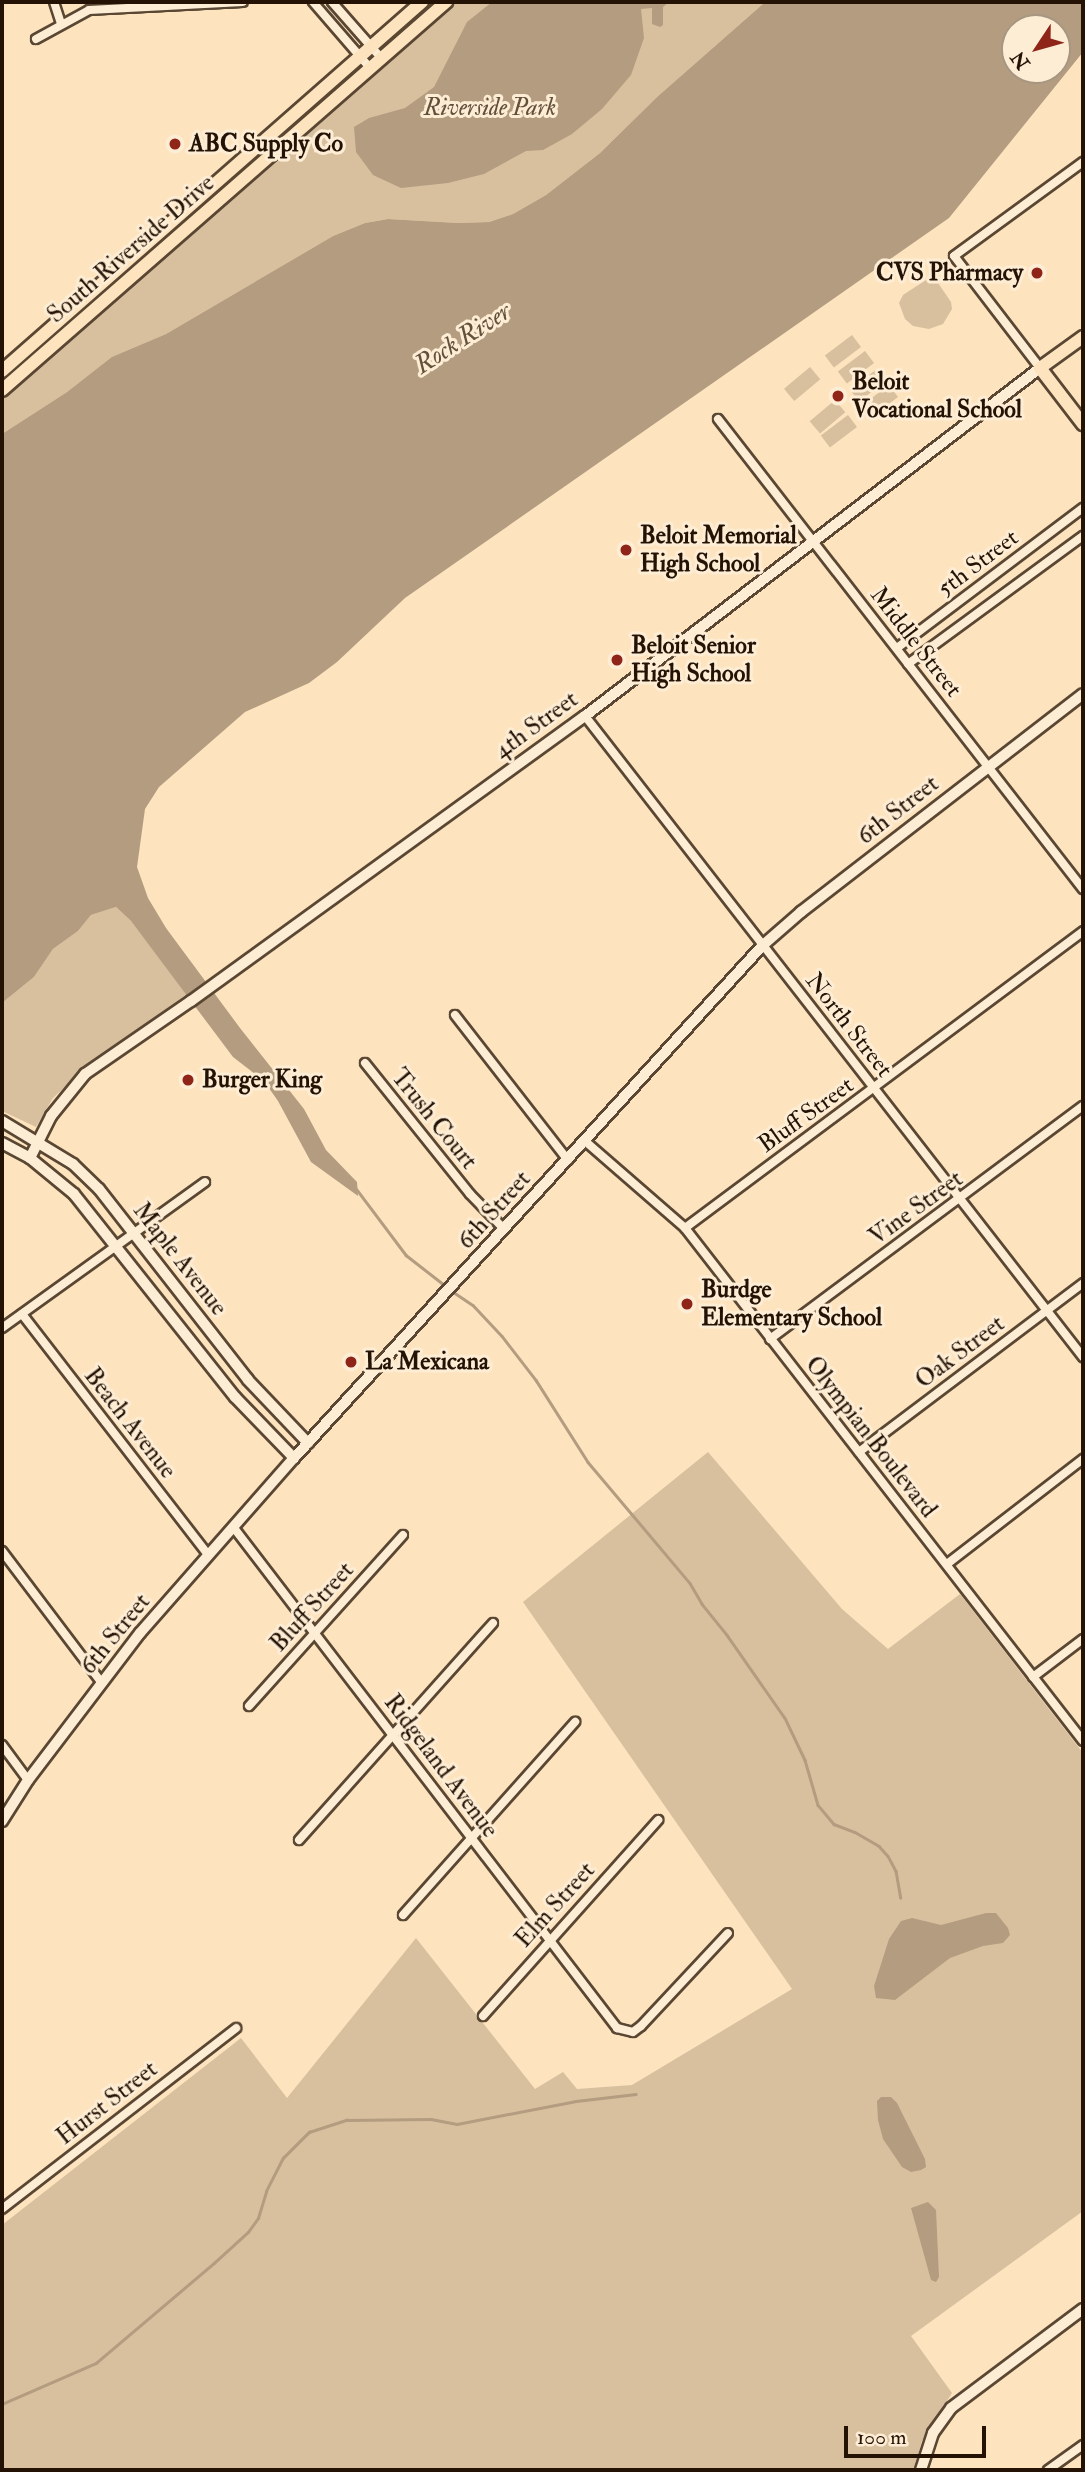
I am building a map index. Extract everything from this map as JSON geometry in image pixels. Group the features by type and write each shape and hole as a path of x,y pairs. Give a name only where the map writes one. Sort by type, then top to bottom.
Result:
{"main road":[{"name":"South Riverside Drive","path":"2,371 422,2"},
{"name":"South Riverside Drive","path":"2,390 446,2"},
{"name":"4th Street","path":"1040,368 1083,337"},
{"path":"1040,368 1083,424"}],"street":[{"path":"54,2 61,23"},
{"path":"36,39 89,10 243,2"},
{"path":"313,2 370,69"},
{"path":"332,2 382,59"},
{"path":"1040,368 954,256 1083,162"},
{"name":"4th Street","path":"30,1158 51,1116 85,1073 191,1001 585,716 1040,368"},
{"name":"Middle Street","path":"718,419 1083,889"},
{"name":"5th Street","path":"897,648 1083,508"},
{"name":"5th Street","path":"908,664 1083,536"},
{"name":"6th Street","path":"2,1821 28,1780 140,1633 294,1458 762,946 801,912 1083,694"},
{"name":"North Street","path":"585,716 1083,1357"},
{"name":"Bluff Street","path":"685,1228 1083,931"},
{"path":"455,1015 568,1160"},
{"name":"Trush Court","path":"365,1063 470,1194 504,1229"},
{"name":"Vine Street","path":"770,1339 961,1200 1083,1106"},
{"name":"Maple Avenue","path":"2,1121 40,1141 83,1173 248,1380 308,1443"},
{"name":"Olympian Boulevard","path":"585,1140 685,1228 1083,1741"},
{"name":"Maple Avenue","path":"2,1143 30,1158 74,1194 234,1397 294,1458"},
{"path":"2,1328 205,1182"},
{"name":"Oak Street","path":"859,1452 1083,1283"},
{"name":"Beach Avenue","path":"22,1314 208,1555"},
{"path":"947,1564 1083,1459"},
{"name":"Ridgeland Avenue","path":"234,1528 617,2028 633,2032 641,2026 728,1933"},
{"name":"Bluff Street","path":"249,1706 403,1535"},
{"path":"2,1551 102,1684"},
{"path":"299,1840 494,1623"},
{"path":"1033,1676 1083,1639"},
{"path":"402,1915 575,1722"},
{"path":"2,1745 28,1780"},
{"name":"Elm Street","path":"483,2016 658,1820"},
{"name":"Hurst Street","path":"2,2209 236,2028"},
{"path":"921,2470 933,2433 951,2408 1083,2309"},
{"path":"1048,2470 1083,2445"}],"green space":[{"name":"Riverside Park","path":"455,2 765,2 657,97 600,153 546,195 513,214 489,222 388,219 365,223 333,236 166,334 113,357 67,392 2,434 2,399"},
{"path":"929,278 936,280 951,302 952,309 943,324 929,329 913,326 905,319 899,303 903,295"},
{"path":"852,335 861,347 834,367 825,355"},
{"path":"865,351 874,363 847,383 838,371"},
{"path":"810,367 820,379 794,401 784,389"},
{"path":"877,369 886,381 859,401 850,389"},
{"path":"889,385 898,397 870,418 861,406"},
{"path":"835,400 845,412 820,433 810,421"},
{"path":"848,415 857,427 830,447 821,435"},
{"path":"116,907 131,921 187,994 91,1063 53,1098 36,1127 2,1111 2,1003 34,977 53,949 78,931 91,915"},
{"path":"708,1452 842,1609 888,1649 960,1594 1083,1753 1083,2211 911,2336 952,2393 922,2441 914,2470 2,2470 2,2225 241,2038 287,2098 416,1938 535,2089 563,2072 577,2089 632,2085 792,1989 523,1602"}],"water":[{"path":"492,2 669,2 663,7 663,25 660,27 652,24 652,8 641,9 644,38 631,75 602,109 572,134 543,150 526,151 484,174 448,183 401,188 373,175 356,152 354,127 369,118 405,108 434,87 467,22"},
{"name":"Rock River","path":"765,2 1083,2 1083,52 1071,67 1071,14 1001,14 1001,84 1057,84 949,218 405,598 337,662 309,683 245,712 159,787 145,809 137,867 148,898 166,928 304,1109 326,1150 357,1182 358,1196 311,1162 264,1081 233,1057 131,921 116,907 91,915 78,931 53,949 34,977 2,1003 2,434 67,392 112,357 166,334 333,236 365,223 388,219 489,222 513,214 546,195 600,153 657,97"},
{"path":"986,1913 996,1913 1008,1928 1010,1935 1003,1943 983,1946 950,1958 895,2000 876,1998 874,1986 889,1939 901,1921 912,1918 941,1925"},
{"path":"881,2097 891,2097 897,2103 925,2159 926,2167 921,2170 911,2172 902,2167 883,2139 877,2101"},
{"path":"928,2202 936,2210 939,2277 936,2282 931,2280 911,2208"}],"waterway":[{"path":"355,1187 406,1255 447,1287"},
{"path":"452,1291 473,1305 502,1336 536,1380 588,1462 690,1583 702,1604 785,1718 805,1760 818,1805 834,1824 879,1846 888,1856 896,1871 901,1898"},
{"path":"2,2404 96,2363 214,2263 248,2232 258,2218 266,2191 283,2158 309,2132 347,2120 431,2119 457,2124 576,2101 636,2094"}],"place":[{"name":"ABC Supply Co","path":"175,144"},
{"name":"CVS Pharmacy","path":"1037,273"},
{"name":"Beloit Vocational School","path":"838,396"},
{"name":"Beloit Memorial High School","path":"626,550"},
{"name":"Beloit Senior High School","path":"617,660"},
{"name":"Burger King","path":"188,1080"},
{"name":"Burdge Elementary School","path":"687,1304"},
{"name":"La Mexicana","path":"351,1362"}]}
